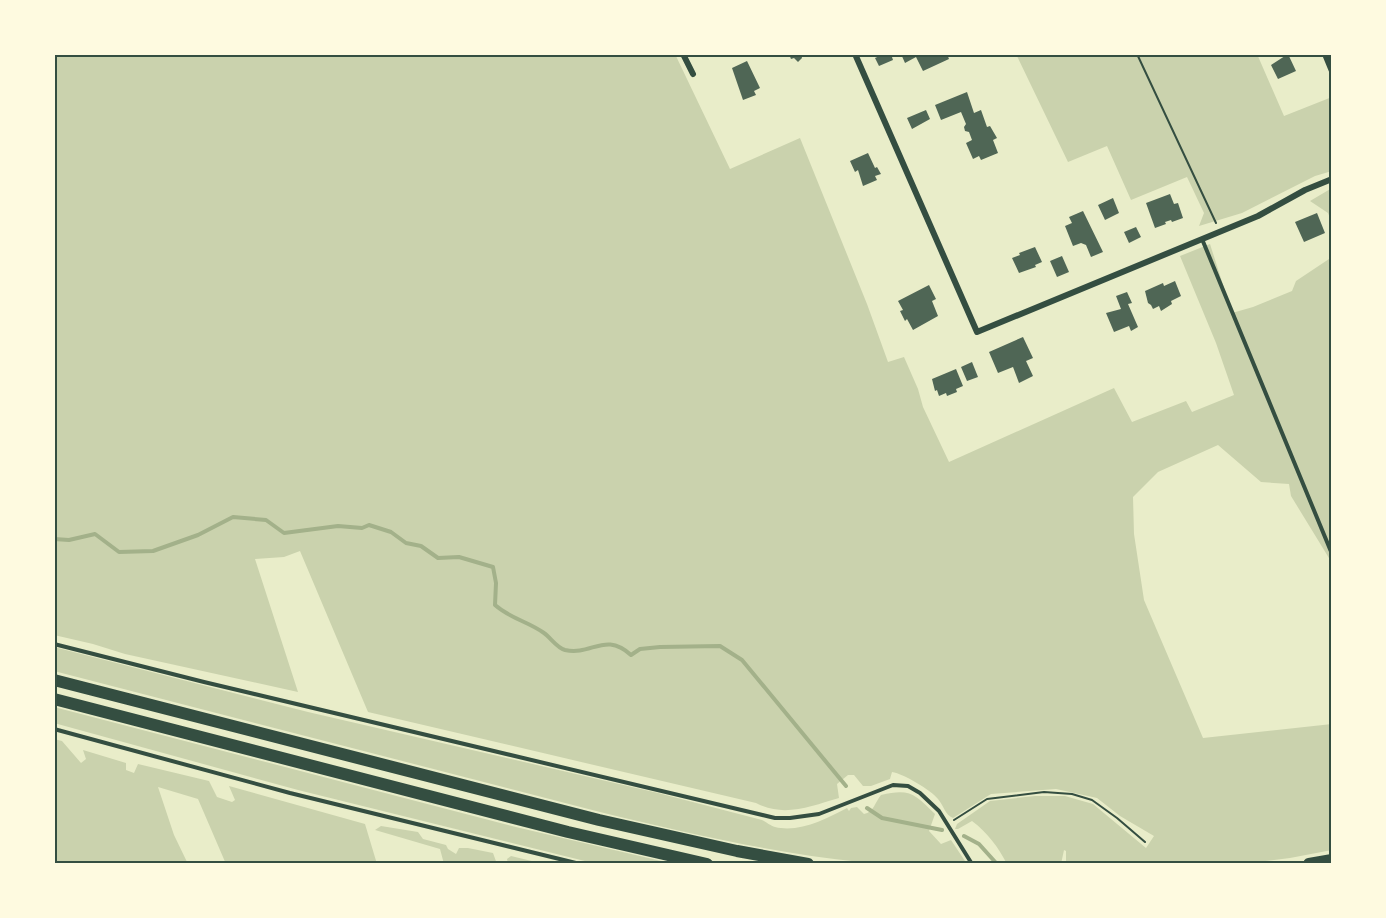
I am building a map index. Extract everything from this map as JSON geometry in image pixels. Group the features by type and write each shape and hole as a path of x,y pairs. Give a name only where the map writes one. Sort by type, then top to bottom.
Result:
{"main road":[{"path":"54,680 610,823 808,864"},
{"path":"54,699 568,832 707,864"},
{"path":"1309,864 1332,860"}],"street":[{"path":"683,54 693,75"},
{"path":"855,54 977,332 1258,216 1305,190 1332,179"},
{"path":"1325,54 1332,71"}],"lane":[{"path":"1201,239 1332,554"},
{"path":"54,644 215,685 775,818 796,818 819,814 893,785 908,786 920,793 939,811 972,864"},
{"path":"54,729 290,793 580,864"}],"path":[{"path":"1137,54 1220,231"},
{"path":"947,825 987,799 1058,792 1092,800 1145,842"}],"green space":[{"path":"54,54 675,54 730,169 800,138 888,362 904,357 923,407 949,462 1114,388 1132,422 1186,401 1192,412 1234,395 1216,343 1180,256 1210,244 1232,313 1292,291 1296,281 1332,257 1332,563 1291,496 1289,484 1261,482 1218,445 1158,472 1133,497 1134,534 1144,600 1203,738 1332,724 1332,850 1240,864 1066,864 1066,851 1064,850 1061,864 1007,864 992,841 972,821 955,829 957,824 990,801 1035,796 1065,796 1093,804 1146,848 1154,836 1120,816 1097,798 1056,789 991,794 953,818 948,815 930,791 892,772 890,779 871,786 863,786 854,775 848,775 837,784 839,798 798,809 777,810 756,803 368,712 300,551 284,557 255,559 298,692 125,654 54,635"},
{"path":"1016,54 1257,54 1284,116 1332,97 1332,171 1315,176 1242,213 1199,226 1204,213 1187,177 1131,200 1107,146 1068,162"},
{"path":"1332,188 1332,223 1328,213 1310,201"},
{"path":"54,647 308,712 658,793 762,820 775,827 803,827 847,808 849,811 857,807 864,814 872,809 881,795 899,792 911,794 935,814 929,831 941,844 951,840 967,864 887,864 828,858 730,842 632,820 54,671"},
{"path":"54,707 520,828 674,864 597,864 298,790 54,723"},
{"path":"54,739 62,741 81,763 86,759 83,750 126,763 126,770 134,773 138,764 209,781 217,797 232,802 235,800 229,786 365,824 377,864 226,864 198,799 158,787 174,835 188,864 54,864"},
{"path":"381,826 418,832 423,839 446,845 456,854 459,848 493,853 497,864 444,864 440,849 375,830"},
{"path":"511,856 544,864 508,864 507,859"}],"building":[{"path":"789,54 801,54 802,58 798,62 794,58 791,59"},
{"path":"891,54 893,60 879,66 875,58"},
{"path":"901,54 947,54 949,59 923,71 916,57 905,63"},
{"path":"1288,54 1296,71 1278,79 1271,65"},
{"path":"747,61 760,88 754,91 756,95 743,100 732,68"},
{"path":"967,92 974,113 981,110 987,127 990,126 997,138 993,140 998,153 981,160 979,156 973,159 966,143 972,140 969,132 965,131 966,124 961,112 941,120 935,105"},
{"path":"926,110 930,119 912,129 907,118"},
{"path":"868,153 875,168 877,167 881,174 875,176 877,180 863,186 858,170 855,172 850,161"},
{"path":"1170,194 1174,204 1178,203 1183,218 1165,222 1166,224 1155,228 1146,203"},
{"path":"1113,198 1119,213 1105,220 1098,205"},
{"path":"1083,211 1103,252 1091,257 1086,245 1081,243 1073,246 1065,226 1072,223 1069,217"},
{"path":"1317,213 1325,233 1304,242 1295,222"},
{"path":"1136,227 1141,237 1129,243 1124,232"},
{"path":"1035,247 1042,262 1035,265 1036,267 1019,273 1012,258"},
{"path":"1062,256 1069,272 1057,277 1050,261"},
{"path":"1175,281 1181,296 1171,301 1172,304 1161,311 1159,306 1153,309 1148,303 1145,291 1163,283 1164,286"},
{"path":"929,285 936,299 932,301 938,316 913,330 907,319 905,321 898,301"},
{"path":"1127,292 1132,303 1128,304 1138,327 1131,331 1129,326 1114,332 1106,313 1121,309 1116,296"},
{"path":"1023,337 1033,358 1026,361 1033,376 1019,383 1013,367 998,373 989,352"},
{"path":"972,362 978,377 967,381 961,367"},
{"path":"956,369 963,386 956,389 957,392 939,396 932,379"}],"waterway":[{"path":"54,539 69,540 95,534 119,552 153,551 198,535 233,517 266,520 284,533 338,526 362,528 369,525 391,532 406,543 421,546 438,558 459,557 493,567 496,583 495,605 507,614 538,629 565,650 583,650 606,644 622,648 631,655 640,649 720,646 742,660 846,786"},
{"path":"867,808 882,818 942,830"},
{"path":"964,836 979,844 997,864"}]}
